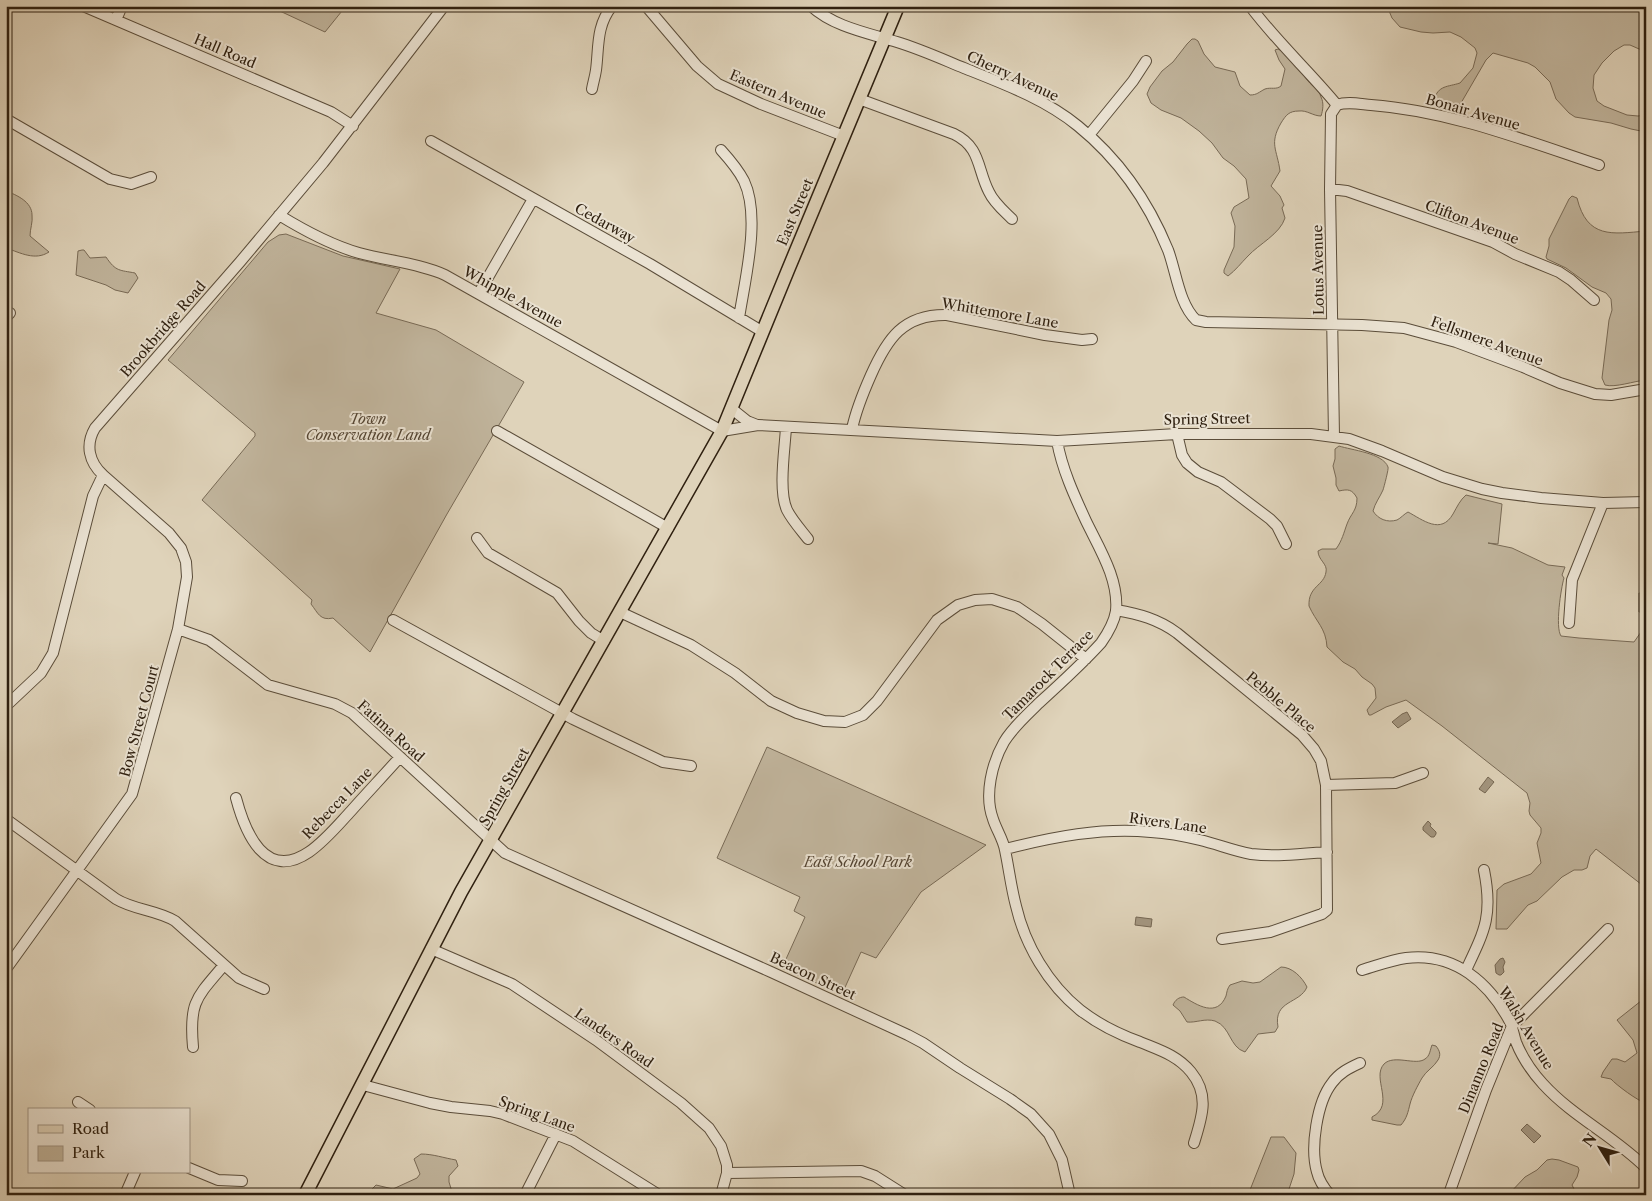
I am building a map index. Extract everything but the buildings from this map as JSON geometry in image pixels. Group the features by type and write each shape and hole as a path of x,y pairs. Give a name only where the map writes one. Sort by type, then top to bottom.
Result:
{"main road":[{"name":"East Street","path":"722,431 898,6"},
{"name":"Spring Street","path":"305,1195 462,892 722,431"}],"street":[{"name":"Hall Road","path":"84,6 331,112 353,126"},
{"path":"116,20 122,6"},
{"name":"Brookbridge Road","path":"104,475 94,464 90,453 90,439 95,428 279,216 353,126 444,6"},
{"path":"592,89 600,30 605,16 612,6"},
{"name":"Eastern Avenue","path":"646,6 697,66 714,82 761,104 844,136"},
{"name":"Cherry Avenue","path":"811,6 833,21 897,42 1021,92 1054,109 1089,135 1118,164 1146,203 1168,252 1186,305 1192,316 1197,320"},
{"path":"1250,6 1267,29 1309,72 1337,105"},
{"path":"1089,135 1133,81 1146,61"},
{"path":"859,99 954,134 968,143 976,155 989,192 996,203 1012,219"},
{"name":"Bonair Avenue","path":"1337,105 1349,103 1395,107 1444,116 1482,126 1599,165"},
{"name":"Lotus Avenue","path":"1334,436 1330,189 1331,114 1337,105"},
{"path":"6,119 110,179 131,184 151,177"},
{"name":"Cedarway","path":"431,141 650,264 763,332"},
{"path":"721,150 744,180 749,194 751,209 750,247 739,318"},
{"name":"Clifton Avenue","path":"1330,189 1347,191 1493,242 1515,254 1559,272 1594,300"},
{"path":"480,293 532,199"},
{"name":"Whipple Avenue","path":"279,216 339,246 431,269 480,293 722,431"},
{"name":"Whittemore Lane","path":"852,429 859,403 883,348 898,331 917,320 947,315 1045,335 1082,340 1092,339"},
{"name":"Fellsmere Avenue","path":"1197,320 1404,328 1434,335 1499,357 1560,383 1595,394 1611,395 1646,389"},
{"name":"Spring Street","path":"732,409 747,421 758,425"},
{"name":"Spring Street","path":"722,431 758,425 1057,441 1177,434 1287,433 1334,436 1363,444 1443,476 1482,489 1526,497 1603,504 1646,502"},
{"path":"786,427 783,497 789,514 808,539"},
{"path":"498,430 668,528"},
{"path":"1177,434 1182,455 1187,464 1198,472 1221,482 1270,519 1277,526 1286,544"},
{"name":"Tamarock Terrace","path":"1057,441 1071,487 1110,572 1116,610 1108,633 1086,659 1011,732 998,754 992,776 989,804 1005,849 1021,925 1034,952 1054,984 1080,1009 1101,1024 1171,1054 1185,1065 1201,1088 1203,1101 1194,1143"},
{"path":"6,706 41,673 51,658 93,496 104,475"},
{"name":"Bow Street Court","path":"6,969 78,871 134,790 178,629 187,577 186,562 181,548 169,533 104,475"},
{"path":"1569,623 1572,580 1603,504"},
{"path":"477,538 488,553 557,594 584,626 604,641"},
{"path":"620,612 696,648 735,673 778,706 797,714 831,722 850,721 866,713 937,620 958,605 975,600 1001,601 1017,607 1086,659"},
{"name":"Pebble Place","path":"1116,610 1143,615 1165,624 1296,730 1307,740 1321,761 1326,785 1326,911 1270,932 1222,939"},
{"path":"393,620 562,714 663,762 692,766"},
{"name":"Fatima Road","path":"178,629 209,640 268,685 335,704 345,709 364,723 491,841"},
{"name":"Rebecca Lane","path":"236,798 250,837 258,849 278,860 293,859 304,855 340,824 400,757"},
{"path":"1326,785 1394,783 1423,773"},
{"path":"6,818 121,902 175,921 242,980 264,989"},
{"name":"Rivers Lane","path":"1005,849 1036,841 1080,834 1127,830 1186,837 1251,854 1278,855 1327,852"},
{"name":"Beacon Street","path":"491,841 507,854 771,972 923,1043 1010,1099 1041,1124 1050,1134 1059,1152 1070,1195"},
{"path":"1466,970 1482,934 1486,918 1488,893 1484,870"},
{"name":"Dinanno Road","path":"1450,1191 1486,1090 1512,1026 1608,929"},
{"name":"Landers Road","path":"432,949 512,984 596,1040 698,1118 714,1134 724,1152 727,1173 721,1195"},
{"name":"Walsh Avenue","path":"1362,970 1403,958 1416,957 1442,960 1466,970 1494,997 1512,1026 1517,1045 1524,1058 1543,1084 1569,1108 1623,1148 1646,1168"},
{"path":"193,1047 191,1026 194,1007 202,990 224,965"},
{"path":"1330,1195 1320,1180 1315,1164 1315,1142 1319,1113 1323,1099 1332,1083 1342,1072 1360,1063"},
{"name":"Spring Lane","path":"363,1085 430,1103 495,1112 556,1134 581,1145 659,1195"},
{"path":"78,1102 87,1108"},
{"path":"525,1195 556,1134"},
{"path":"190,1168 218,1180 242,1181"},
{"path":"727,1173 861,1172 875,1176 905,1195"},
{"path":"125,1195 134,1174"}],"green space":[{"path":"269,6 346,6 325,32"},
{"path":"1387,6 1646,6 1646,52 1630,45 1624,45 1614,51 1602,63 1594,75 1593,88 1597,101 1604,106 1627,115 1646,115 1646,132 1611,123 1575,117 1556,99 1550,82 1535,67 1528,63 1493,53 1486,60 1461,103 1455,107 1446,104 1439,106 1434,100 1438,92 1444,87 1460,83 1473,68 1477,53 1475,48 1461,37 1450,32 1421,32 1400,27 1392,18"},
{"path":"1192,39 1198,41 1204,54 1215,67 1235,72 1240,86 1250,95 1265,89 1281,86 1285,69 1275,50 1278,49 1291,59 1319,92 1323,102 1321,116 1305,111 1296,111 1288,114 1277,130 1275,147 1280,171 1271,186 1280,196 1284,205 1282,208 1285,218 1279,229 1228,276 1224,273 1224,270 1234,247 1235,226 1231,213 1234,207 1249,198 1246,179 1234,166 1223,158 1212,143 1199,131 1181,118 1161,110 1151,103 1147,94 1162,71 1173,62"},
{"path":"6,191 27,203 31,210 32,218 30,236 49,252 44,255 33,256 6,248"},
{"path":"1572,196 1577,198 1581,211 1587,221 1602,231 1622,233 1646,231 1646,380 1619,385 1605,385 1602,378 1609,320 1612,310 1611,299 1606,293 1592,287 1566,268 1546,257 1549,239"},
{"name":"Town Conservation Land","path":"286,234 343,256 400,269 376,313 436,330 524,382 370,652 333,618 329,619 320,616 311,604 312,600 202,500 255,436 255,433 168,360 268,242 279,235"},
{"path":"84,250 90,258 106,257 116,268 135,273 138,278 128,293 76,275 78,251"},
{"path":"1339,446 1380,458 1388,467 1383,490 1373,511 1383,520 1397,520 1408,512 1426,522 1437,525 1443,524 1453,514 1460,501 1466,495 1502,504 1498,544 1488,543 1512,548 1548,565 1565,567 1562,575 1564,578 1560,598 1559,631 1561,636 1634,642 1641,632 1646,630 1646,888 1596,849 1590,856 1587,868 1574,870 1562,877 1537,901 1528,905 1507,929 1496,929 1497,890 1504,884 1531,874 1541,863 1537,843 1541,828 1530,815 1530,803 1527,793 1406,700 1369,715 1367,710 1376,698 1375,688 1327,647 1323,630 1309,606 1309,599 1313,590 1325,577 1326,572 1326,567 1318,551 1322,549 1336,549 1357,502 1357,498 1351,491 1339,491 1336,485 1333,466 1335,449"},
{"name":"East School Park","path":"767,747 986,845 921,892 876,958 861,952 842,994 782,968 805,917 794,911 800,897 717,858"},
{"path":"1281,967 1296,973 1307,987 1299,997 1288,1003 1279,1012 1278,1027 1275,1032 1258,1034 1245,1052 1236,1046 1220,1024 1211,1020 1187,1022 1180,1011 1173,1005 1177,999 1184,997 1206,1008 1217,1007 1222,1003 1230,985 1242,981 1260,982"},
{"path":"1646,997 1646,1103 1627,1093 1611,1079 1601,1077 1612,1059 1625,1062 1637,1053 1633,1040 1617,1020"},
{"path":"1432,1045 1436,1046 1440,1055 1439,1058 1422,1078 1401,1125 1372,1120 1372,1117 1379,1112 1382,1106 1380,1076 1384,1064 1393,1060 1421,1061 1428,1056"},
{"path":"1271,1137 1284,1137 1296,1153 1294,1174 1287,1195 1248,1195"},
{"path":"421,1154 456,1160 458,1166 449,1176 453,1195 366,1195 376,1185 393,1189 417,1178 420,1174 414,1159"},
{"path":"1552,1159 1578,1167 1577,1177 1572,1185 1579,1195 1508,1195 1525,1177 1537,1170 1547,1160"}],"shaded area":[{"path":"1639,593 1646,593 1646,612 1639,612"},
{"path":"1407,712 1411,719 1398,728 1392,722"},
{"path":"1488,777 1494,782 1485,793 1479,789"},
{"path":"1428,821 1436,832 1434,837 1431,837 1423,830"},
{"path":"1136,917 1152,919 1151,927 1135,925"},
{"path":"1503,958 1505,962 1504,972 1499,975 1496,973 1495,965"},
{"path":"1527,1124 1541,1136 1534,1143 1521,1130"}]}
